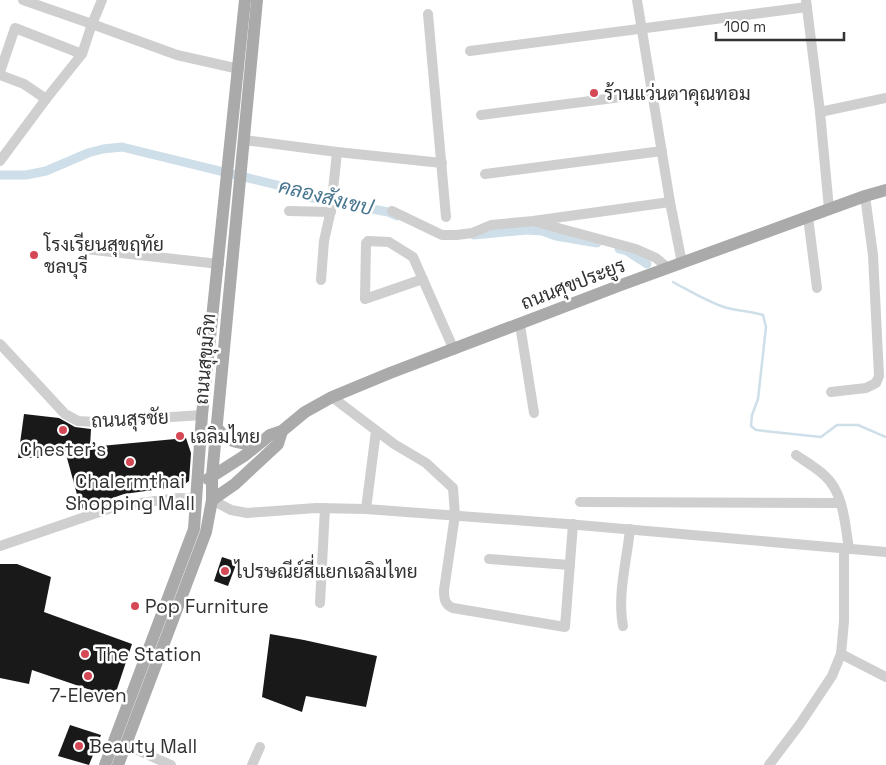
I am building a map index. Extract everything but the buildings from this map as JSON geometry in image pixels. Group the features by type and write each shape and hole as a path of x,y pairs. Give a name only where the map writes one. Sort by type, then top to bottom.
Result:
{"main road":[{"name":"ถนนสุขุมวิท","path":"236,162 244,140 245,0"},
{"name":"ถนนสุขุมวิท","path":"118,765 206,532 212,500 212,476 234,180 244,73 257,0"},
{"name":"ถนนสุขุมวิท","path":"105,765 194,529 202,415 219,264 234,180"},
{"name":"ถนนศุขประยูร","path":"198,486 244,456 270,435 282,431 305,412 332,397 390,373 668,268 886,190"},
{"path":"217,428 223,435 234,442 247,444 264,440"},
{"name":"ถนนศุขประยูร","path":"212,500 235,484 278,444 282,431"},
{"path":"197,499 212,500"}],"street":[{"path":"23,0 177,56 244,73"},
{"path":"0,161 82,54 102,0"},
{"path":"637,0 670,202 682,263"},
{"path":"470,51 807,4 829,209"},
{"path":"428,14 446,217"},
{"path":"46,99 24,84 0,73 15,28 82,54"},
{"path":"481,115 653,93"},
{"path":"820,112 886,98"},
{"path":"244,140 337,152 442,162"},
{"path":"485,174 662,151"},
{"path":"321,280 324,241 331,211 337,152"},
{"path":"831,392 866,388 876,383 879,376 873,254 865,196"},
{"path":"392,211 442,236 457,236 472,233 491,225 670,202"},
{"path":"289,211 331,211"},
{"path":"808,217 817,288"},
{"path":"533,221 636,249 656,258 668,268"},
{"path":"423,279 365,299 366,243 368,240 389,242 413,257 423,279 454,350"},
{"path":"85,249 219,264"},
{"path":"520,325 534,413"},
{"name":"ถนนสุรชัย","path":"0,344 66,414 78,421 95,422 202,415"},
{"path":"332,397 426,464 453,488 455,515 444,590 444,599 448,606 565,627 573,524"},
{"path":"366,509 376,430"},
{"path":"770,765 832,676 840,654 844,621 846,549 840,503 832,484 825,475 796,455"},
{"path":"0,546 117,506 173,499 197,499"},
{"path":"212,500 231,510 247,513 325,508 366,509 573,524 886,552"},
{"path":"580,502 840,503"},
{"path":"320,603 325,508"},
{"path":"623,626 621,614 622,593 630,529"},
{"path":"489,559 570,565"},
{"path":"840,654 886,677"},
{"path":"126,745 171,765"},
{"path":"252,765 260,747"}],"waterway":[{"name":"คลองสังเขป","path":"0,175 26,175 46,171 88,153 122,147 285,187 307,197 388,212 397,216"},
{"name":"คลองสังเขป","path":"474,235 527,230 542,231 556,236 597,243"},
{"name":"คลองสังเขป","path":"619,249 627,251 647,264"},
{"path":"673,282 717,305 763,315 766,327 758,399 752,415 751,426 756,430 821,437 837,425 858,425 886,437"}],"place":[{"name":"ร้านแว่นตาคุณทอม","path":"594,93"},
{"name":"โรงเรียนสุขฤทัย ชลบุรี","path":"34,255"},
{"name":"Chester's","path":"63,430"},
{"name":"เฉลิมไทย","path":"180,436"},
{"name":"Chalermthai Shopping Mall","path":"130,462"},
{"name":"ไปรษณีย์สี่แยกเฉลิมไทย","path":"225,571"},
{"name":"Pop Furniture","path":"135,606"},
{"name":"The Station","path":"85,654"},
{"name":"7-Eleven","path":"88,676"},
{"name":"Beauty Mall","path":"79,746"}]}
